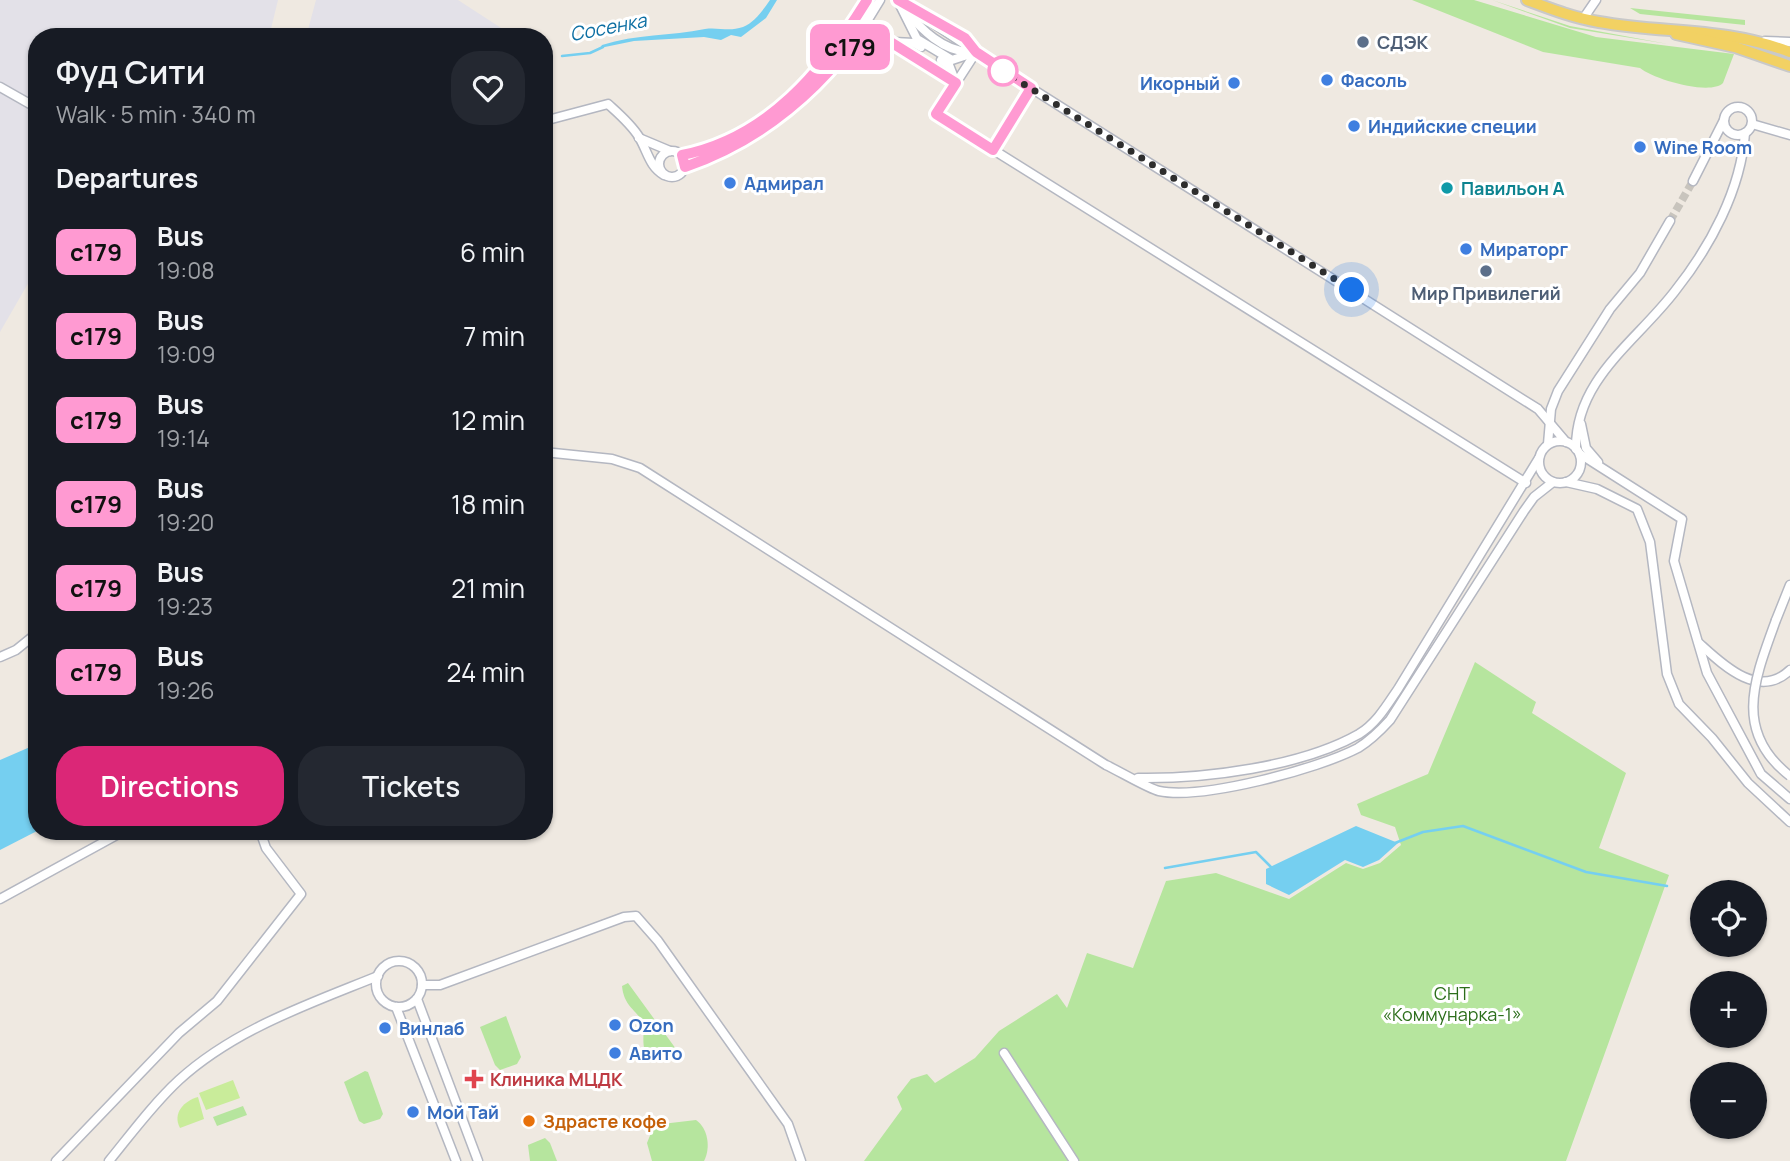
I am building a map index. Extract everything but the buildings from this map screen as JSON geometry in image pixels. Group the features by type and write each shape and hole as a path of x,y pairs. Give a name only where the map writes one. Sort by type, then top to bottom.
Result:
{"main road":[{"path":"1527,0 1583,19 1646,28 1735,35 1790,52"},
{"path":"1646,28 1735,47 1790,66"}],"street":[{"path":"639,138 682,155 704,151 745,132 787,102 819,71 867,0"},
{"path":"553,119 608,104 639,138 650,162 664,175 677,177 685,167 749,138 792,108 825,76 865,26 880,0"},
{"path":"898,0 919,35 954,56 976,52"},
{"path":"898,0 1031,88 1517,395 1550,421 1566,442 1682,519 1674,561 1707,673 1760,774 1790,799"},
{"path":"1583,19 1596,0"},
{"path":"865,26 890,41 906,57 956,83"},
{"path":"890,41 914,43 949,65 956,83"},
{"path":"1759,41 1790,42"},
{"path":"976,52 936,114 1526,483"},
{"path":"0,87 28,103"},
{"path":"993,150 1031,88"},
{"path":"1566,482 1579,471 1582,405 1612,359 1644,329 1707,248 1738,169 1745,133 1752,124 1751,116 1740,107 1732,108 1724,120 1693,181"},
{"path":"1724,120 1731,133 1745,133"},
{"path":"1752,124 1789,135"},
{"path":"664,175 659,161 670,151"},
{"path":"682,155 685,167"},
{"path":"1135,778 1176,778 1267,764 1320,750 1361,733 1378,718 1548,444 1550,421 1558,391 1611,309 1640,273 1670,221"},
{"path":"1582,405 1581,427 1586,448 1608,471"},
{"path":"1548,444 1566,442"},
{"path":"553,453 612,459 640,468 1106,765 1156,790 1172,792 1226,787 1321,763 1357,748 1376,736 1390,720 1524,511 1553,482"},
{"path":"1539,458 1543,475 1553,482 1597,489 1637,509 1650,542 1667,674 1679,704 1712,738 1748,783 1790,822"},
{"path":"1790,585 1756,680 1752,713 1766,752 1790,776"},
{"path":"0,657 16,650 28,640"},
{"path":"1698,642 1728,669 1744,678 1766,681 1790,670"},
{"path":"0,900 108,840"},
{"path":"56,1161 179,1033 217,1001 301,894 266,848 263,840"},
{"path":"422,985 440,985 624,916 636,916 666,951 788,1124 801,1161"},
{"path":"108,1161 179,1080 222,1048 272,1020 378,976 388,964 404,962 417,970 422,985 417,999 404,1007 396,1007"},
{"path":"378,976 380,996 396,1007 456,1161"},
{"path":"417,999 478,1161"},
{"path":"1004,1053 1074,1161"}],"shaded area":[{"path":"0,0 278,0 271,28 28,28 28,284 0,332"},
{"path":"316,0 458,0 501,28 308,28"}],"green space":[{"path":"1412,0 1474,0 1596,37 1734,54 1723,83 1716,87 1694,87 1669,81 1640,68 1543,52"},
{"path":"1492,0 1570,26 1668,44 1570,28"},
{"path":"1630,8 1745,20 1745,25 1640,14"},
{"name":"СНТ «Коммунарка-1»","path":"1475,662 1536,702 1532,713 1626,773 1599,848 1669,875 1566,1161 864,1161 902,1109 897,1097 911,1079 927,1074 935,1083 975,1058 999,1031 1057,994 1067,1008 1087,953 1133,968 1166,881 1216,873 1289,899 1346,863 1363,869 1380,863 1401,845 1395,827 1361,815 1357,804 1428,774"},
{"path":"628,983 676,1049 662,1060 652,1062 648,1058 644,1044 644,1023 627,1003 623,993 622,986"},
{"path":"506,1016 521,1057 517,1064 500,1070 495,1065 480,1027"},
{"path":"368,1072 383,1114 380,1119 364,1124 359,1121 344,1082"},
{"path":"233,1080 240,1098 206,1110 199,1093"},
{"path":"198,1097 204,1119 180,1128 178,1113 188,1101"},
{"path":"243,1106 247,1115 217,1126 213,1117"},
{"path":"696,1120 707,1139 704,1161 652,1161 647,1143 653,1128 662,1124"},
{"path":"545,1138 550,1143 557,1161 530,1161 528,1145"}],"water":[{"path":"770,0 777,0 766,18 741,37 731,35 721,40 704,37 634,41 600,48 602,45 628,39 743,27 762,12"},
{"path":"28,748 28,836 0,850 0,760"},
{"path":"1356,826 1398,843 1379,860 1363,867 1345,860 1289,895 1266,884 1266,869"}],"waterway":[{"name":"Сосенка","path":"562,56 590,53 603,47"},
{"path":"1395,843 1423,832 1463,826 1586,872 1667,886"},
{"path":"1165,868 1256,852 1271,867"}],"tunnel":[{"path":"1670,221 1693,181"}],"bus line":[{"name":"с179","path":"867,0 819,71 787,102 745,132 704,151 682,155 685,167 708,159 749,138 792,108 825,76 865,26 956,83 936,114 993,150 1031,88 976,52 965,38 931,16 898,0"}],"place":[{"name":"СДЭК","path":"1363,42"},
{"name":"Фасоль","path":"1327,80"},
{"name":"Икорный","path":"1234,83"},
{"name":"Индийские специи","path":"1354,126"},
{"name":"Wine Room","path":"1640,147"},
{"name":"Адмирал","path":"730,183"},
{"name":"Павильон А","path":"1447,188"},
{"name":"Мираторг","path":"1466,249"},
{"name":"Мир Привилегий","path":"1486,271"},
{"name":"Ozon","path":"615,1025"},
{"name":"Винлаб","path":"385,1028"},
{"name":"Авито","path":"615,1053"},
{"name":"Клиника МЦДК","path":"474,1079"},
{"name":"Мой Тай","path":"413,1112"},
{"name":"Здрасте кофе","path":"529,1121"}],"route":[{"path":"1003,71 1352,290"}]}
